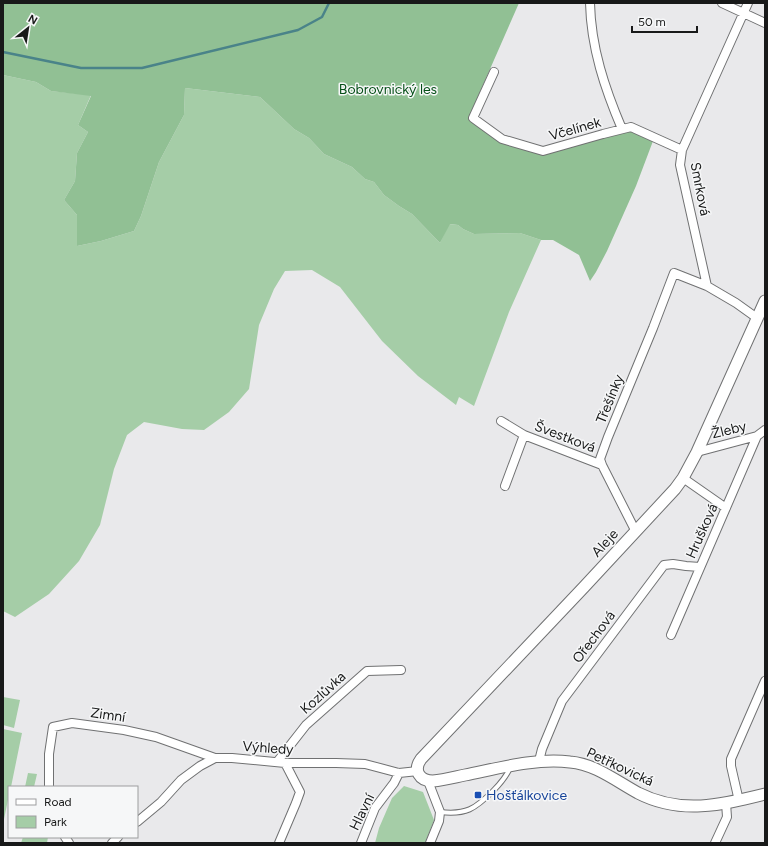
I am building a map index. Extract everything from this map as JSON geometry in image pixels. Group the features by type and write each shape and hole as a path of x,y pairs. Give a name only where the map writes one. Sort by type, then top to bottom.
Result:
{"street":[{"name":"Včelínek","path":"590,3 592,32 602,78 622,129"},
{"path":"722,3 765,23"},
{"name":"Smrková","path":"707,286 680,165 682,150 748,3"},
{"name":"Včelínek","path":"494,72 473,118 502,139 543,151 631,127 682,150"},
{"name":"Třešínky","path":"602,465 600,459 608,437 674,273 707,286"},
{"path":"707,286 736,303 757,318"},
{"name":"Aleje","path":"418,771 418,764 421,759 675,489 683,478 697,452 765,301"},
{"path":"501,421 524,435"},
{"name":"Žleby","path":"697,452 756,436 765,430"},
{"name":"Švestková","path":"505,486 524,435 602,465"},
{"name":"Hrušková","path":"671,635 756,436"},
{"path":"602,465 636,532"},
{"path":"683,478 726,508"},
{"name":"Ořechová","path":"539,761 542,749 562,701 664,565 673,564 700,567"},
{"name":"Kozlůvka","path":"281,763 306,725 367,671 401,670"},
{"path":"739,801 731,766 731,759 765,681"},
{"name":"Zimní","path":"49,786 49,754 53,727 72,723 124,730 156,737 215,758"},
{"path":"138,821 161,802 181,780 200,766 215,758"},
{"name":"Výhledy","path":"215,758 232,758 281,763 365,764 399,773 418,771"},
{"name":"Petřkovická","path":"428,781 436,781 539,761 563,761 585,765 643,795 665,803 681,806 692,807 726,803 765,794"},
{"path":"279,843 300,792 281,763"},
{"path":"418,771 422,778 428,781 440,812 439,821 430,843"},
{"name":"Hlavní","path":"361,843 375,808 399,773"},
{"path":"715,843 726,817 726,803"}],"lane":[{"path":"440,812 458,812 474,808 507,775 511,766"}],"green space":[{"name":"Bobrovnický les","path":"3,3 519,3 469,117 485,132 542,154 629,131 639,133 653,141 636,186 607,251 590,281 579,255 553,240 541,240 520,233 474,234 458,225 450,224 440,243 412,214 384,195 374,182 365,179 352,167 324,154 309,138 294,129 260,97 185,88 184,115 159,162 141,216 134,231 101,241 77,246 77,215 64,200 75,181 77,153 88,132 78,125 91,96 51,91 36,82 3,75"},
{"path":"3,75 36,82 51,91 91,95 78,125 88,132 77,153 75,181 64,200 77,215 77,246 101,241 134,231 141,216 159,162 184,115 185,88 260,97 294,129 309,138 324,154 352,167 365,179 374,182 384,195 412,214 440,243 449,224 458,225 474,234 520,233 541,240 509,312 474,406 459,397 456,405 418,376 382,341 340,287 312,270 285,271 274,289 259,325 249,389 229,412 204,430 182,429 144,422 127,435 114,469 100,525 79,561 49,594 15,617 3,611"},
{"path":"3,697 20,700 14,728 3,725"},
{"path":"3,729 22,733 11,786 8,786 8,800 3,824"},
{"path":"28,773 37,774 34,786 25,786"},
{"path":"404,786 423,792 434,820 425,843 375,843 379,828 392,798"},
{"path":"23,838 48,838 47,843 21,843"}],"waterway":[{"path":"3,52 81,68 142,68 298,30 322,17 329,3"}],"place":[{"name":"Hošťálkovice","path":"478,795"}]}
